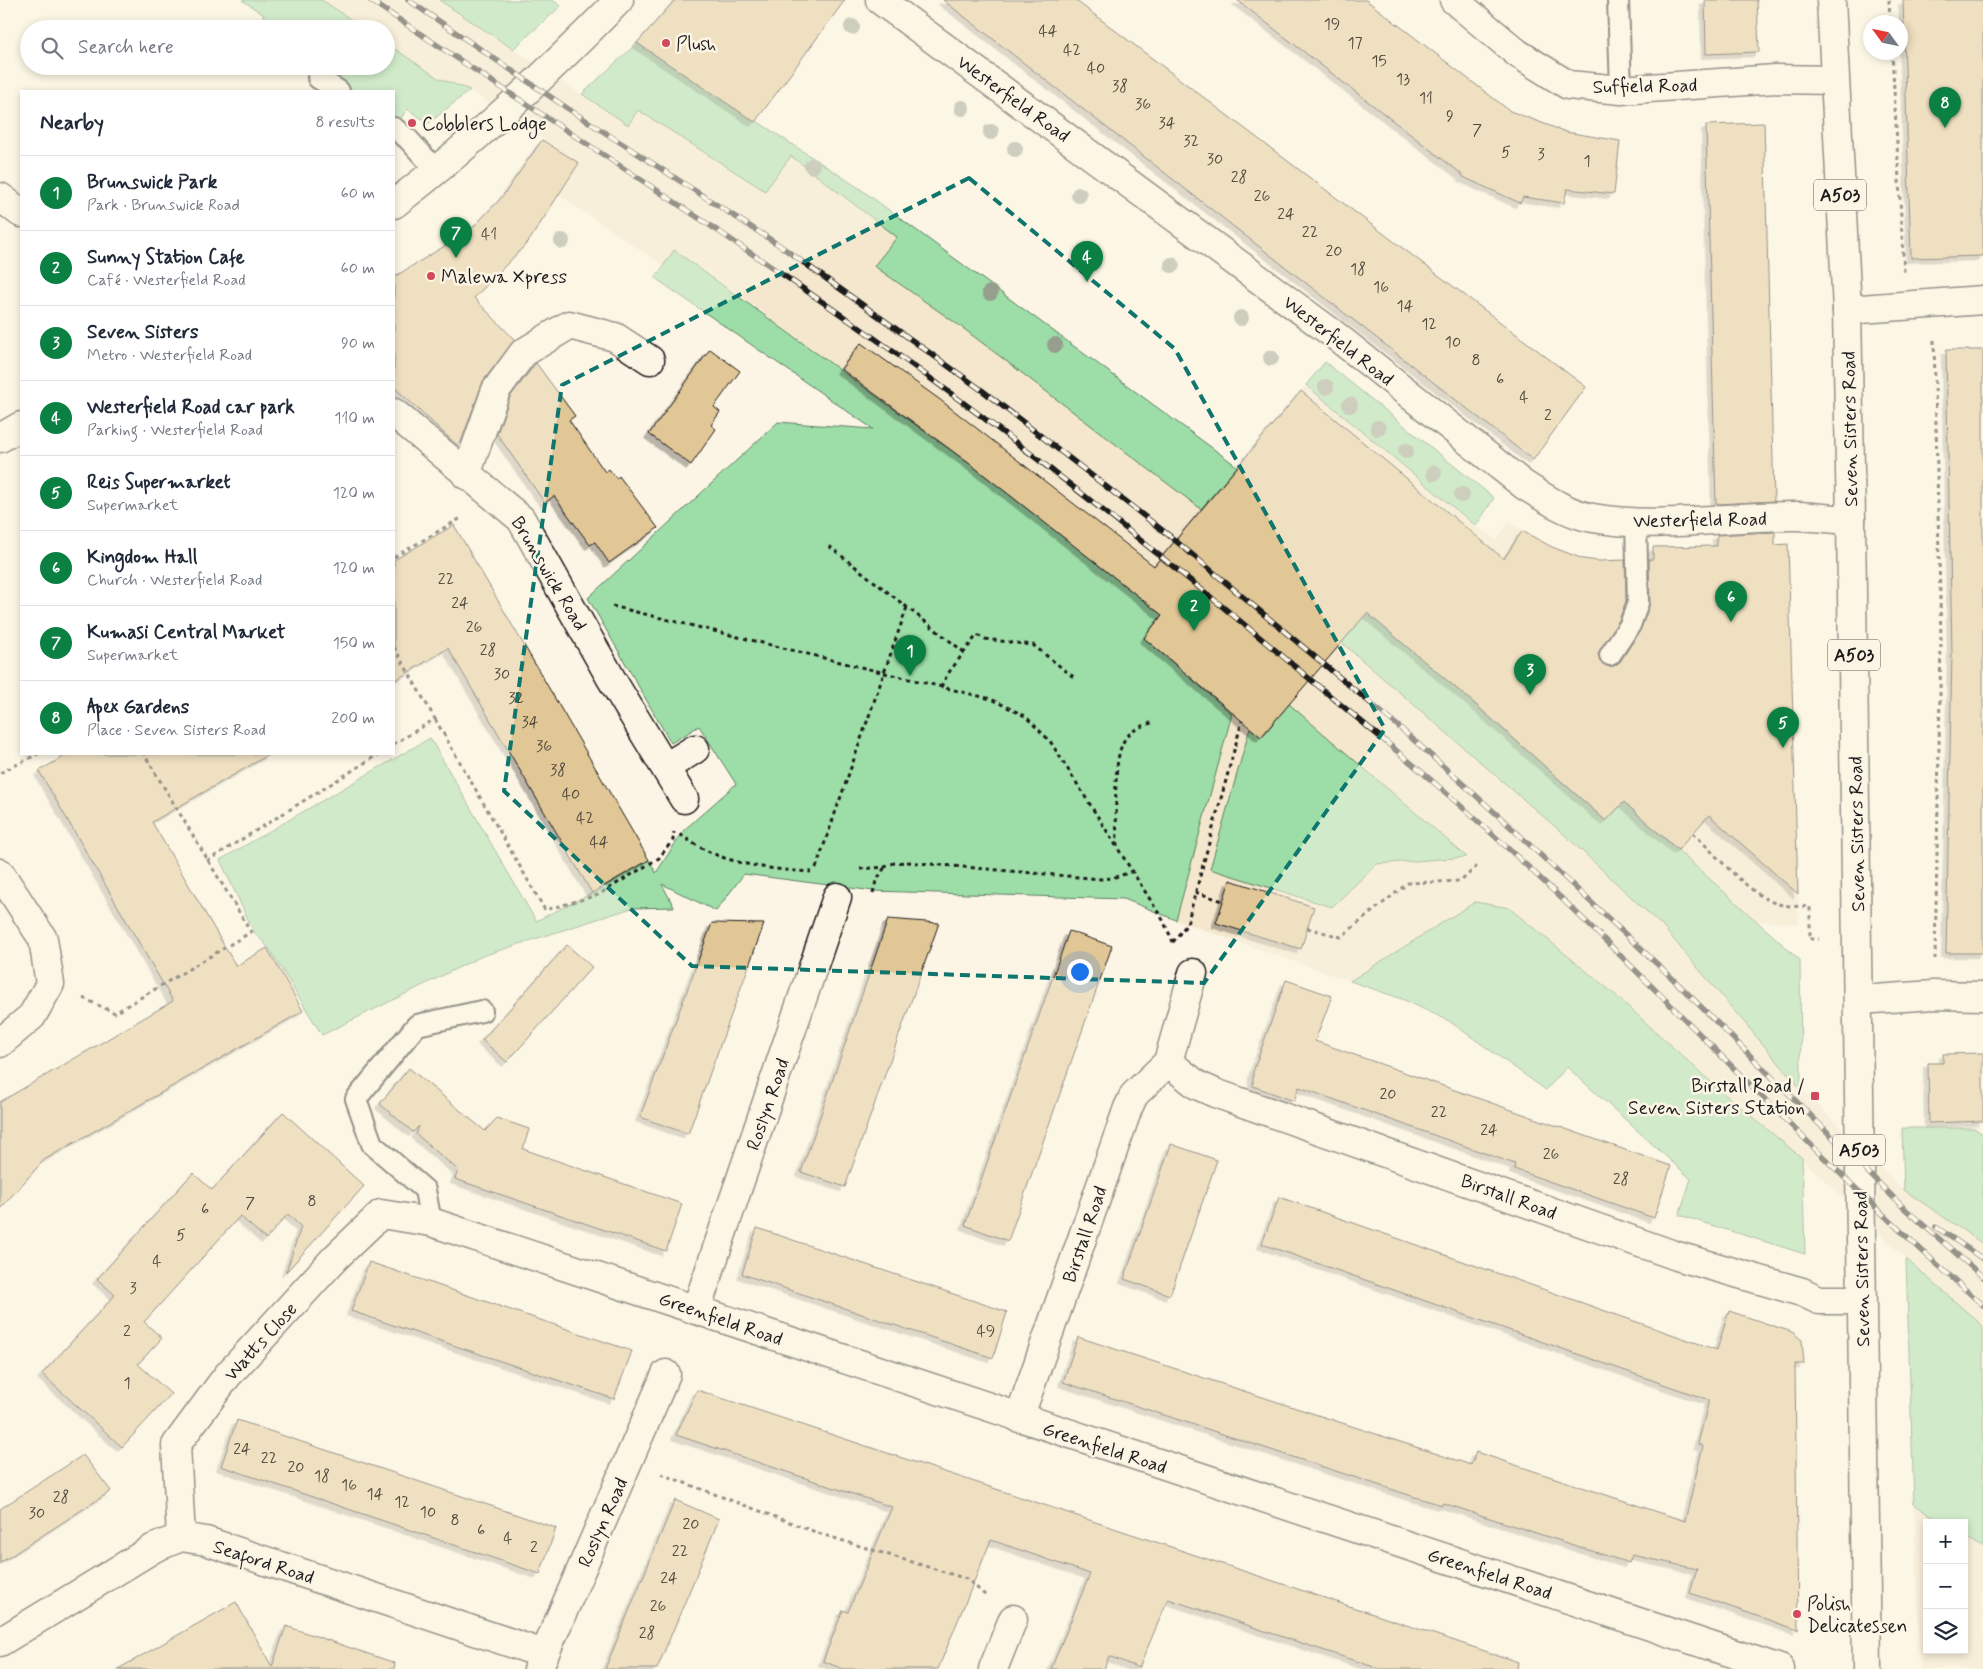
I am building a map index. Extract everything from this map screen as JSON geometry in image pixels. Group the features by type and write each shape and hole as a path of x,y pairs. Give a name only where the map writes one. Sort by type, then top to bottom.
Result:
{"main road":[{"path":"395,203 437,171 580,40 619,0"},
{"name":"Westerfield Road","path":"880,0 1332,333 1524,485 1574,512 1592,518 1673,523 1797,516 1851,520"},
{"name":"Suffield Road","path":"1454,0 1517,53 1568,86 1620,90 1775,79 1834,80"},
{"name":"Seven Sisters Road","path":"1831,0 1847,310 1859,1000 1860,1300 1867,1669"},
{"path":"0,197 20,212"},
{"path":"1847,310 1983,300"},
{"path":"466,475 496,390 523,353 570,325 615,337 650,360"},
{"name":"Brunswick Road","path":"395,414 521,519 612,680 684,798"},
{"path":"0,438 20,427"},
{"path":"666,767 694,749"},
{"path":"0,873 44,939 50,984 32,1016 0,1043"},
{"name":"Roslyn Road","path":"696,1310 837,897"},
{"path":"1168,1062 1193,973"},
{"path":"1859,1000 1934,994 1983,996"},
{"name":"Birstall Road","path":"1019,1418 1128,1108 1134,1095 1168,1062 1197,1085 1216,1093 1676,1256 1802,1292 1819,1300 1860,1300"},
{"name":"Watts Close","path":"181,1537 176,1445 227,1376 335,1258 381,1214 431,1222"},
{"name":"Greenfield Road","path":"431,1222 1780,1669"},
{"name":"Roslyn Road","path":"541,1661 666,1374"},
{"path":"0,1642 154,1548 181,1537"},
{"name":"Seaford Road","path":"181,1537 206,1541 541,1661"},
{"path":"993,1669 1013,1619"}],"lane":[{"path":"1618,0 1620,90"},
{"path":"318,78 337,90"},
{"path":"395,129 408,139 437,171"},
{"path":"1610,655 1630,625 1638,603 1636,521"},
{"path":"431,1222 425,1190 372,1144 356,1099 417,1025 482,1011"}],"path":[{"path":"1889,0 1890,15"},
{"path":"1892,60 1904,277"},
{"path":"1933,304 1941,641 1934,994"},
{"path":"395,556 496,498"},
{"path":"829,546 964,652"},
{"path":"576,614 602,603 991,699 1025,716 1050,742 1163,920 1173,942 1187,924 1242,722"},
{"path":"813,878 907,607"},
{"path":"941,688 946,675 977,635 985,639 1033,645 1076,679"},
{"path":"395,649 545,910 598,895 659,858 673,840 674,829"},
{"path":"395,743 435,719"},
{"path":"1118,847 1115,774 1124,742 1141,726 1154,722"},
{"path":"0,773 36,755"},
{"path":"50,984 116,1013 251,932 207,862 145,755"},
{"path":"207,862 377,755"},
{"path":"1693,833 1755,891 1769,901 1786,906 1810,906 1810,939 1819,939"},
{"path":"680,834 704,849 724,858 765,869 824,871"},
{"path":"851,869 885,867 894,863 907,862 1101,879 1112,878 1131,872"},
{"path":"1307,928 1341,937 1408,883 1461,881 1477,866"},
{"path":"874,891 885,867"},
{"path":"1195,892 1223,901"},
{"path":"664,1476 821,1534 967,1579"}],"highlighted area":[{"path":"969,178 1175,349 1385,729 1204,983 692,966 504,791 562,385"}],"shaded area":[{"path":"322,0 439,0 628,125 638,110 658,122 791,156 897,237 874,266 960,326 1201,509 1306,385 1476,526 1496,540 1509,522 1552,547 1583,559 1599,561 1653,560 1652,631 1631,632 1632,661 1591,710 1798,894 1799,924 1756,921 1624,802 1606,821 1475,704 1341,642 1567,837 1662,926 1801,1089 1904,1190 1983,1244 1983,1326 1906,1259 1801,1158 1722,1092 1475,902 1350,981 1176,920 1232,714 1144,638 1081,550 974,467 707,272 674,250 664,266 559,195 579,163 470,90 438,78 395,49 395,20 352,20"},
{"path":"1914,1505 1937,1519 1923,1519 1923,1654 1968,1654 1968,1539 1983,1548 1983,1669 1920,1669"}],"green space":[{"path":"242,0 322,0 352,20 261,20 264,15"},
{"path":"439,0 552,0 561,6 513,49"},
{"path":"637,43 859,188 1238,467 1201,509 960,326 874,266 897,237 791,156 765,191 638,110 628,125 582,94"},
{"path":"395,49 438,78 470,90 429,123 407,109 398,123 395,121 395,90 348,90 326,75 395,75"},
{"path":"674,250 974,467 1162,615 1144,638 1232,714 1176,920 1124,899 874,891 744,874 716,911 662,884 674,907 632,908 482,956 322,1035 268,947 254,932 220,860 430,738 536,921 592,893 649,860 656,873 684,830 736,784 699,726 671,743 588,598 778,422 873,429 655,278"},
{"path":"1325,362 1494,498 1476,526 1306,385"},
{"path":"1367,612 1475,704 1606,821 1624,802 1800,960 1801,1089 1662,926 1567,837 1341,642"},
{"path":"1289,704 1467,857 1377,864 1332,907 1210,869 1250,728 1262,737"},
{"path":"1475,902 1509,908 1612,992 1722,1092 1802,1158 1805,1254 1679,1215 1691,1179 1567,1067 1546,1090 1449,1021 1402,999 1350,981"},
{"path":"1902,1128 1974,1128 1983,1134 1983,1244 1904,1190"},
{"path":"1906,1259 1983,1326 1983,1548 1968,1539 1968,1519 1937,1519 1914,1504"}],"building":[{"path":"675,0 845,0 755,122 637,43"},
{"path":"943,0 1075,0 1586,387 1533,460"},
{"path":"1237,0 1366,0 1510,111 1566,132 1620,141 1614,194 1567,189 1564,203 1523,197 1520,203 1463,177 1463,175"},
{"path":"1705,0 1757,0 1759,52 1706,54"},
{"path":"1903,0 1983,0 1983,256 1911,258 1905,60 1908,60 1908,15 1903,15"},
{"path":"1764,123 1774,501 1716,504 1706,125"},
{"path":"542,140 579,163 529,241 474,298 515,340 483,381 461,442 457,445 395,388 395,276 456,239 459,242 502,197"},
{"path":"861,343 939,399 1154,566 1301,391 1504,559 1522,531 1552,547 1583,559 1599,561 1625,560 1626,601 1619,620 1598,654 1600,661 1609,667 1620,662 1641,629 1650,603 1649,559 1653,559 1653,547 1717,546 1717,535 1775,532 1775,545 1788,544 1798,894 1709,815 1678,850 1624,802 1606,821 1475,704 1367,613 1261,737 1144,638 1162,615 974,467 841,369"},
{"path":"710,349 740,371 714,407 720,412 711,425 716,429 691,465 649,434"},
{"path":"1946,350 1983,350 1983,953 1946,953 1952,652"},
{"path":"536,363 575,416 569,420 605,472 609,469 617,479 619,476 658,528 609,563 595,542 590,545 554,496 545,503 497,434 510,397"},
{"path":"454,525 649,860 592,893 448,648 395,680 395,559"},
{"path":"66,755 268,755 152,822 236,966 267,948 303,1011 44,1160 0,1209 0,1102 173,1001 39,771"},
{"path":"1230,880 1314,907 1301,949 1216,923"},
{"path":"888,919 939,923 845,1187 801,1172"},
{"path":"712,923 764,924 688,1134 640,1117"},
{"path":"1069,931 1112,946 1008,1241 965,1225"},
{"path":"567,945 592,967 507,1062 482,1040"},
{"path":"1286,980 1332,996 1315,1041 1671,1166 1654,1218 1514,1169 1515,1164 1299,1087 1294,1101 1253,1086 1253,1072"},
{"path":"1983,1053 1983,1121 1929,1123 1928,1063 1943,1063 1943,1054"},
{"path":"409,1068 485,1131 497,1118 529,1129 523,1149 682,1204 666,1251 455,1179 458,1170 416,1134 419,1126 413,1132 380,1104"},
{"path":"283,1112 364,1186 286,1272 301,1227 288,1214 266,1239 240,1216 144,1322 162,1338 138,1364 171,1394 122,1447 42,1374 115,1295 97,1279 193,1173 212,1190"},
{"path":"1171,1144 1217,1160 1170,1295 1124,1279"},
{"path":"1279,1197 1717,1350 1729,1311 1792,1332 1802,1340 1804,1364 1795,1364 1798,1630 1690,1593 1697,1569 1632,1555 1629,1563 1443,1503 1442,1505 1415,1497 1063,1382 1078,1337 1471,1465 1476,1452 1685,1521 1703,1446 1698,1444 1709,1400 1262,1244"},
{"path":"757,1228 1007,1312 993,1358 742,1274"},
{"path":"369,1262 632,1351 614,1399 351,1311"},
{"path":"697,1390 1518,1662 1517,1669 1380,1669 1168,1599 1139,1668 1109,1656 1104,1669 1051,1669 1090,1574 991,1540 938,1669 843,1669 823,1661 843,1610 848,1612 892,1507 676,1435"},
{"path":"237,1420 556,1528 540,1574 221,1466"},
{"path":"83,1455 111,1491 0,1563 0,1509"},
{"path":"675,1500 719,1519 697,1573 657,1669 605,1669"},
{"path":"236,1602 272,1667 286,1626 395,1663 394,1669 118,1669"}],"railway":[{"path":"370,0 842,315 1005,434 1147,545 1407,759 1515,855 1649,983 1846,1179 1983,1305"},
{"path":"408,0 567,108 779,245 983,391 1171,537 1398,726 1501,818 1670,976 1904,1208 1983,1277"},
{"path":"1936,1227 1983,1259"}],"place":[{"name":"Plush","path":"666,43"},
{"name":"Cobblers Lodge","path":"412,123"},
{"name":"Apex Gardens","path":"1945,128"},
{"name":"Kumasi Central Market","path":"456,258"},
{"name":"Malewa Xpress","path":"431,276"},
{"name":"Westerfield Road car park","path":"1087,282"},
{"name":"Kingdom Hall","path":"1731,622"},
{"name":"Sunny Station Cafe","path":"1194,631"},
{"name":"Brunswick Park","path":"910,676"},
{"name":"Seven Sisters","path":"1530,695"},
{"name":"Reis Supermarket","path":"1783,748"},
{"name":"Birstall Road / Seven Sisters Station","path":"1815,1096"},
{"name":"Polish Delicatessen","path":"1797,1614"}]}
